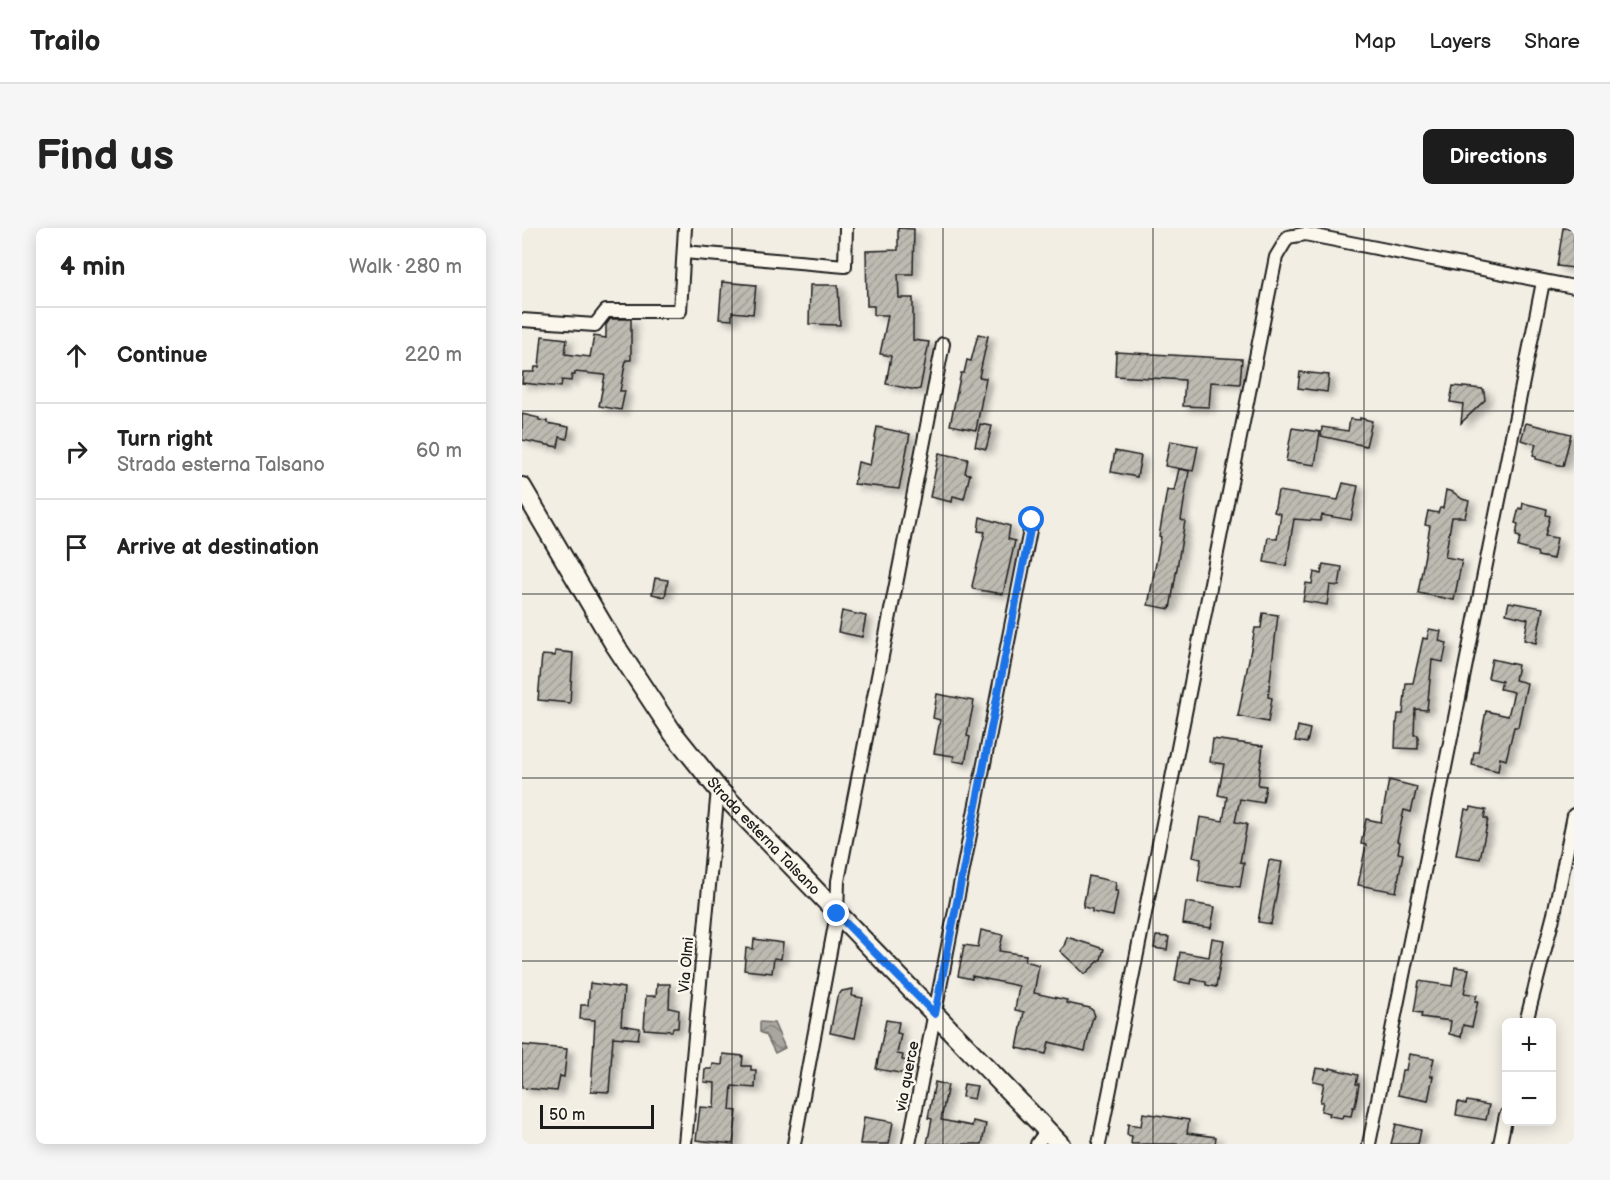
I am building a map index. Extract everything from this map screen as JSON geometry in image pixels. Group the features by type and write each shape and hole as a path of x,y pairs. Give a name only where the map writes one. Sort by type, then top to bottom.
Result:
{"street":[{"path":"522,320 595,325 606,311 680,311 685,228"},
{"path":"684,252 845,266 846,228"},
{"path":"1099,1144 1276,257 1288,237 1305,234 1574,288"},
{"path":"1369,1144 1543,282"},
{"path":"794,1144 837,914 838,881 943,344"},
{"name":"Strada esterna Talsano","path":"522,487 613,642 673,733 718,789 935,1014 1042,1137 1060,1144"},
{"name":"via querce","path":"909,1144 1032,520"},
{"name":"Via Olmi","path":"685,1144 718,789"},
{"path":"1527,1018 1554,914 1574,817"},
{"path":"1500,1144 1504,1126"}],"water":[{"path":"760,1022 774,1023 785,1048 775,1053 766,1035 760,1032"}],"building":[{"path":"898,228 914,229 913,274 898,274 899,298 913,298 913,340 929,342 920,389 916,390 886,384 891,356 880,354 888,315 874,315 874,306 867,306 866,251 898,250"},
{"path":"1563,228 1574,228 1574,268 1557,266"},
{"path":"722,282 756,285 753,314 732,312 732,320 719,319"},
{"path":"810,285 838,285 840,325 809,324"},
{"path":"610,319 631,319 631,360 626,360 620,391 625,391 621,410 599,406 605,375 575,372 571,381 562,380 561,387 522,383 523,372 534,372 535,367 539,367 542,336 567,339 565,354 590,357 594,336 606,338 606,325"},
{"path":"978,334 988,336 979,377 986,378 976,430 950,425 961,373 964,373 967,360 971,361"},
{"path":"1116,352 1242,359 1240,384 1211,382 1209,407 1183,406 1185,380 1115,376"},
{"path":"1300,372 1329,375 1327,392 1298,388"},
{"path":"1453,386 1483,389 1484,392 1485,400 1461,423 1463,404 1450,402"},
{"path":"522,414 539,418 547,423 569,427 567,439 560,437 558,447 522,440"},
{"path":"1360,418 1372,421 1366,446 1321,436 1322,427 1348,431 1350,419 1360,420"},
{"path":"1526,423 1571,434 1563,466 1536,459 1533,455 1536,444 1521,440"},
{"path":"980,424 992,426 986,449 975,446"},
{"path":"877,427 910,434 899,489 854,484 858,462 870,465"},
{"path":"1292,428 1320,432 1315,465 1286,461"},
{"path":"1170,441 1198,446 1193,471 1165,466"},
{"path":"1115,451 1141,456 1137,477 1111,472"},
{"path":"939,453 968,459 965,473 970,474 964,499 953,496 952,502 930,497"},
{"path":"1179,469 1189,471 1181,520 1185,521 1170,609 1148,605 1167,490 1174,491"},
{"path":"1343,483 1358,486 1351,520 1322,515 1320,521 1294,519 1286,566 1264,562 1268,537 1277,539 1281,514 1274,512 1278,491 1338,500"},
{"path":"1446,490 1469,501 1465,517 1452,517 1445,557 1462,560 1454,600 1418,593 1430,526 1425,525 1428,511 1438,513 1440,508 1443,508"},
{"path":"1523,503 1547,509 1546,515 1550,516 1545,536 1557,538 1553,559 1538,556 1537,552 1518,547 1520,537 1516,536 1518,524 1515,523 1519,508 1522,509"},
{"path":"980,517 1010,526 1008,539 1015,541 1003,594 973,589 972,586 985,532 978,531"},
{"path":"1323,564 1342,567 1339,586 1330,585 1327,605 1303,601 1306,583 1312,584 1314,572 1321,574"},
{"path":"655,578 668,580 665,597 652,594"},
{"path":"1509,602 1543,608 1536,643 1524,640 1528,619 1506,614"},
{"path":"842,611 866,616 862,637 838,632"},
{"path":"1263,613 1278,615 1268,697 1272,698 1268,722 1238,716 1255,628 1261,628"},
{"path":"1429,629 1441,631 1439,641 1447,643 1443,662 1432,660 1427,710 1415,709 1414,735 1418,735 1418,749 1395,748 1396,723 1398,714 1403,714 1406,683 1413,683 1423,638 1427,639"},
{"path":"555,651 573,653 570,703 538,700 542,655 555,656"},
{"path":"1492,659 1518,665 1515,680 1527,683 1518,727 1514,727 1506,760 1500,758 1498,771 1472,765 1474,752 1478,752 1486,711 1508,716 1514,692 1500,689 1502,681 1488,678"},
{"path":"937,694 974,701 967,736 970,737 965,763 953,761 954,756 934,753 940,720 933,718"},
{"path":"1298,726 1310,729 1307,743 1295,741"},
{"path":"1213,739 1263,746 1258,785 1266,786 1263,803 1240,799 1235,822 1247,824 1240,862 1244,863 1240,887 1198,881 1201,859 1193,857 1200,817 1223,821 1227,797 1218,795 1224,764 1210,762"},
{"path":"1389,780 1417,787 1411,812 1404,810 1397,841 1400,842 1398,853 1403,854 1396,892 1358,885 1366,845 1361,844 1366,819 1381,822"},
{"path":"1471,807 1486,810 1484,818 1488,819 1480,859 1456,855 1465,809 1470,810"},
{"path":"1269,860 1282,862 1271,924 1258,922"},
{"path":"1089,876 1116,882 1115,891 1118,891 1113,916 1092,912 1092,909 1083,907"},
{"path":"1186,902 1215,907 1211,928 1183,924"},
{"path":"981,930 1003,935 999,951 1026,955 1025,961 1039,965 1034,993 1067,1000 1066,1003 1090,1008 1093,1011 1095,1016 1085,1051 1049,1042 1046,1054 1017,1048 1024,1012 1015,1010 1019,986 972,976 972,979 958,976 964,945 978,947"},
{"path":"1156,936 1169,937 1167,950 1154,948"},
{"path":"1067,937 1104,949 1101,959 1085,974 1060,951"},
{"path":"1212,938 1224,940 1216,987 1192,979 1191,984 1175,981 1180,952 1209,957"},
{"path":"754,939 783,943 781,959 774,958 772,973 744,970 746,948 753,949"},
{"path":"1455,967 1469,969 1464,993 1477,995 1475,1001 1478,1001 1472,1027 1463,1025 1461,1037 1449,1034 1451,1021 1421,1017 1422,1013 1414,1012 1419,981 1452,986"},
{"path":"590,983 624,988 621,1025 640,1028 638,1039 613,1037 609,1092 591,1091 595,1020 580,1019 581,1005 588,1005"},
{"path":"657,984 670,984 669,1008 679,1010 678,1028 673,1028 672,1031 644,1029 646,996 656,996"},
{"path":"853,989 852,996 863,998 855,1038 830,1033 837,997 842,991"},
{"path":"886,1020 899,1022 897,1033 901,1034 897,1054 903,1055 902,1060 908,1061 905,1074 876,1069"},
{"path":"522,1045 567,1049 564,1077 560,1076 557,1091 522,1088"},
{"path":"723,1054 743,1056 742,1066 751,1066 751,1070 756,1070 755,1088 732,1086 730,1110 737,1111 733,1144 696,1140 700,1107 714,1108 715,1083 704,1082 705,1069 712,1069 713,1064 722,1065"},
{"path":"1409,1054 1434,1058 1428,1101 1398,1095 1402,1070 1406,1070"},
{"path":"1316,1068 1330,1070 1330,1068 1358,1075 1356,1084 1359,1084 1351,1116 1343,1115 1342,1118 1329,1116 1330,1113 1321,1111 1323,1102 1320,1102 1324,1083 1313,1081"},
{"path":"935,1082 948,1085 941,1120 972,1126 973,1121 986,1124 982,1144 927,1144 932,1119 928,1118"},
{"path":"964,1084 977,1086 974,1099 962,1097"},
{"path":"1467,1101 1489,1105 1486,1120 1456,1115 1458,1102 1466,1104"},
{"path":"1143,1113 1189,1120 1187,1133 1216,1137 1215,1144 1131,1144 1132,1136 1127,1135 1128,1124 1141,1126"},
{"path":"864,1117 893,1122 889,1144 860,1144"},
{"path":"1396,1124 1421,1130 1418,1144 1391,1144"}],"route":[{"path":"837,914 935,1014 1032,520"}]}
